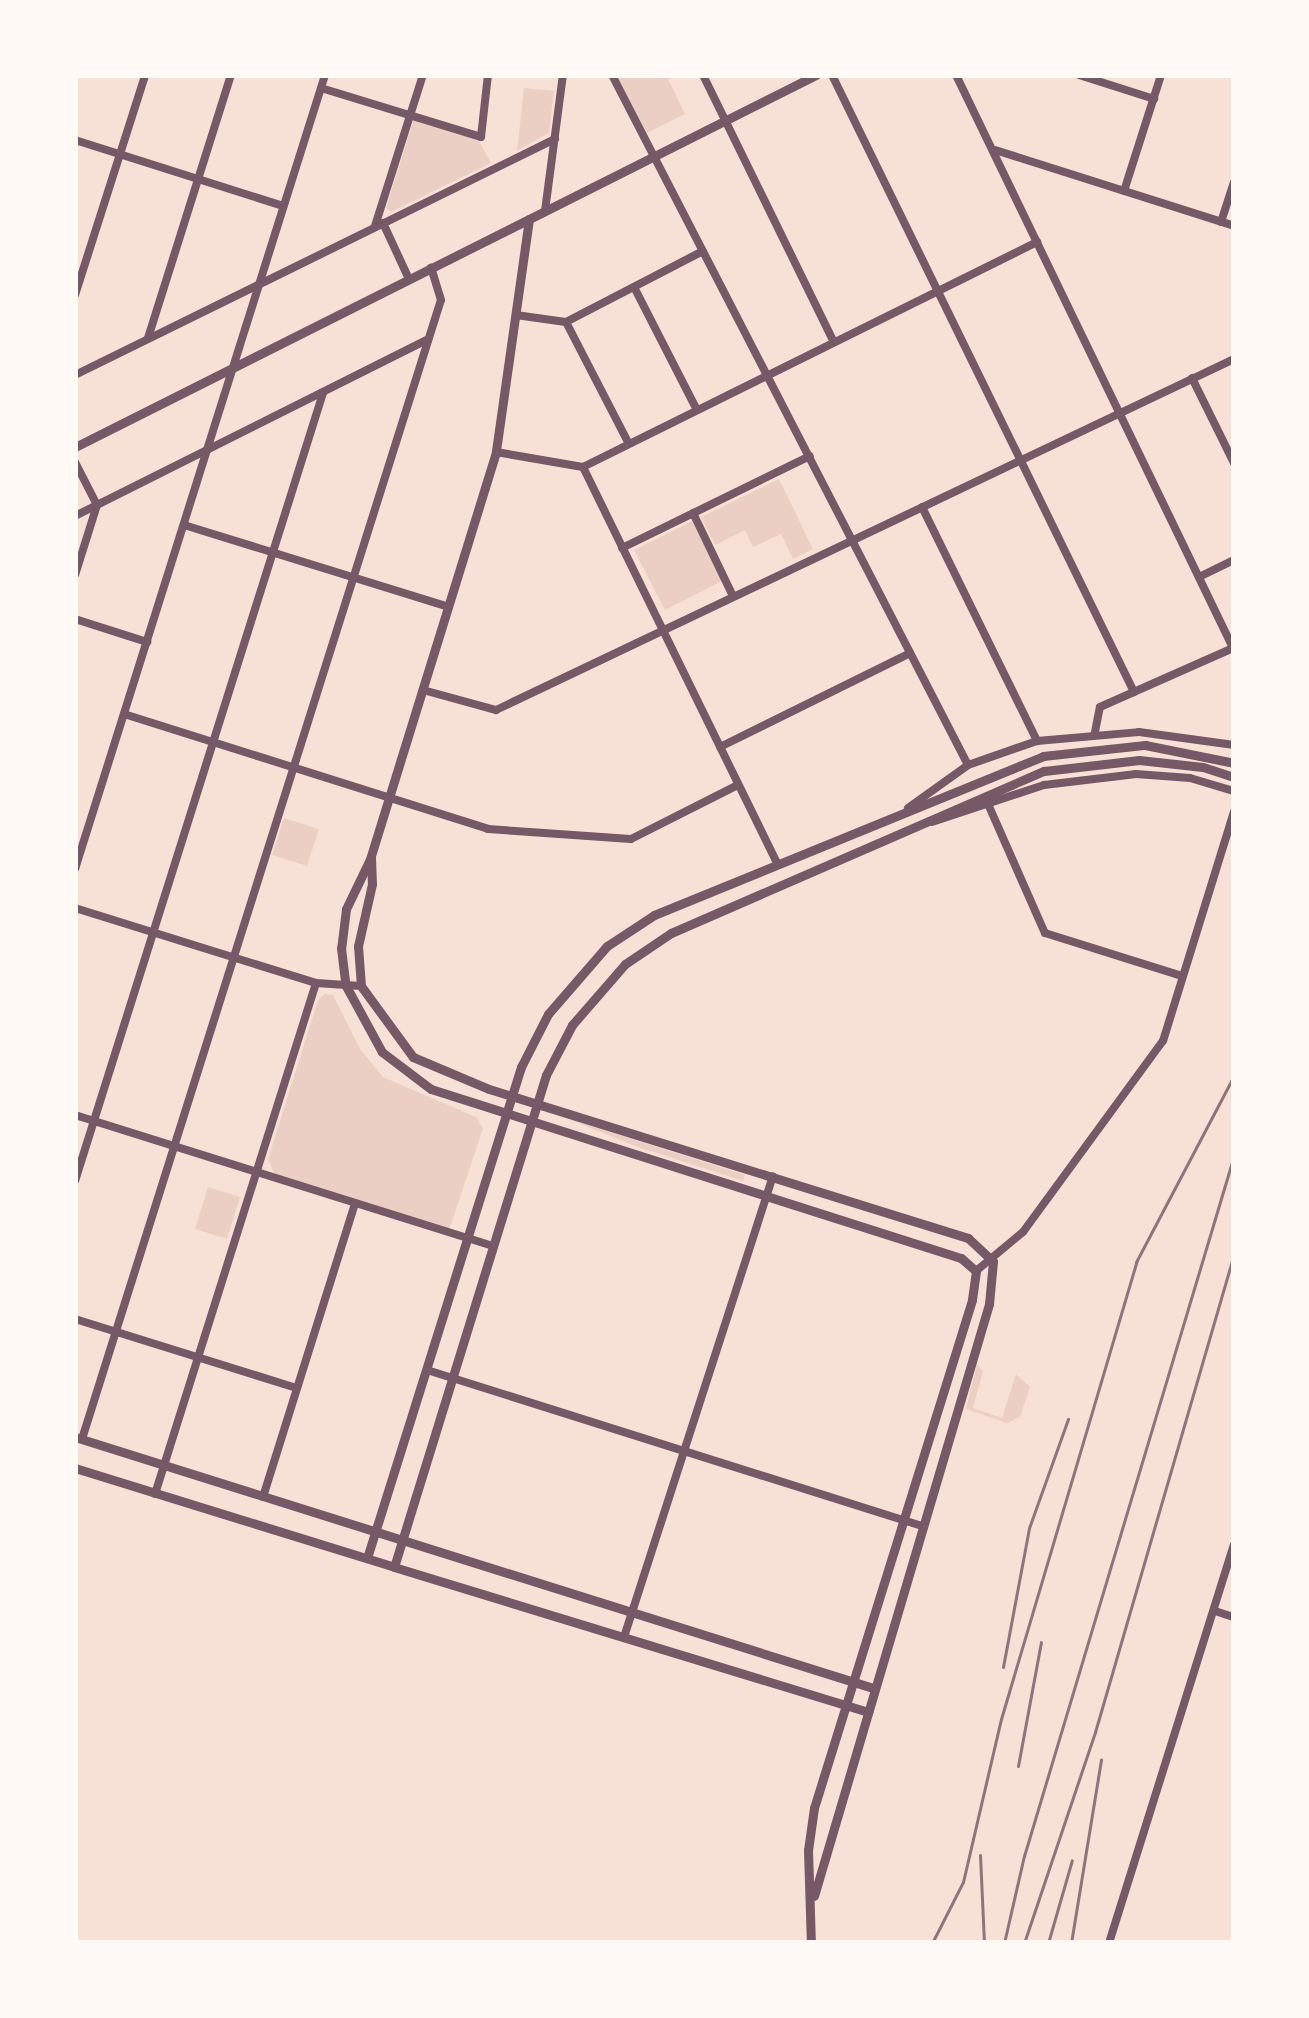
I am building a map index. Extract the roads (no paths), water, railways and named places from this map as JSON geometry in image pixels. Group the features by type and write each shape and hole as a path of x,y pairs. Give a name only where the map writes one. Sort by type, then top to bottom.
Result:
{"street":[{"path":"75,295 145,75"},
{"path":"147,340 232,75"},
{"path":"75,869 325,75"},
{"path":"409,279 379,225 424,75"},
{"path":"321,88 481,137 488,75"},
{"path":"545,211 563,75"},
{"path":"612,75 968,765"},
{"path":"703,75 834,342"},
{"path":"75,447 816,75"},
{"path":"832,75 1134,692"},
{"path":"956,75 1234,649 1100,707 1095,732"},
{"path":"1079,75 1154,99"},
{"path":"1124,191 1161,75"},
{"path":"75,375 555,139"},
{"path":"75,140 284,206"},
{"path":"994,150 1234,226"},
{"path":"1221,222 1234,182"},
{"path":"529,219 496,452 371,856 346,909 340,948 346,986 360,1020 404,1072 431,1089 961,1258 976,1271 977,1283 814,1808 808,1850 812,1943"},
{"path":"496,452 583,467 1036,242"},
{"path":"516,316 566,322 704,250"},
{"path":"431,268 441,300 116,1331 78,1438 872,1688"},
{"path":"634,286 697,410"},
{"path":"566,322 629,444"},
{"path":"75,516 428,339"},
{"path":"423,690 496,710 1234,358"},
{"path":"1192,379 1234,464"},
{"path":"75,1181 323,393"},
{"path":"622,548 810,456"},
{"path":"75,462 97,506 75,574"},
{"path":"583,467 777,863"},
{"path":"922,507 1037,741"},
{"path":"693,513 734,596"},
{"path":"184,525 449,608"},
{"path":"1199,577 1234,560"},
{"path":"75,619 147,642"},
{"path":"720,747 910,653"},
{"path":"124,714 488,829 631,839 738,784"},
{"path":"908,808 968,765 1037,741 1095,732 1139,732 1234,746"},
{"path":"368,1558 512,1095 548,1014 607,946 654,915 1042,756 1100,747 1190,751 1234,763"},
{"path":"394,1567 537,1102 572,1025 626,964 671,933 1044,771 1139,760 1203,767 1234,777"},
{"path":"916,824 947,820 1044,785 1136,773 1190,778 1234,790"},
{"path":"988,804 1045,933 1182,976"},
{"path":"976,1271 1023,1232 1163,1042 1234,811"},
{"path":"75,823 88,827"},
{"path":"371,856 371,884 358,946 361,986 413,1057 435,1071 968,1238 992,1258 994,1286 872,1688 811,1911"},
{"path":"75,908 316,983 361,986"},
{"path":"155,1494 316,983"},
{"path":"75,1115 494,1246"},
{"path":"625,1634 773,1176"},
{"path":"262,1498 355,1203"},
{"path":"75,1319 297,1388"},
{"path":"427,1370 922,1526"},
{"path":"75,1468 868,1712"},
{"path":"1109,1943 1234,1545"},
{"path":"1215,1611 1234,1617"}],"railway":[{"path":"932,1943 963,1882 1001,1719 1136,1262 1234,1075"},
{"path":"1004,1943 1024,1856 1234,1155"},
{"path":"1024,1943 1095,1732 1234,1252"},
{"path":"1003,1667 1029,1528 1068,1419"},
{"path":"1018,1766 1041,1642"},
{"path":"1071,1943 1101,1759"},
{"path":"980,1855 984,1943"},
{"path":"1048,1943 1072,1860"}]}
